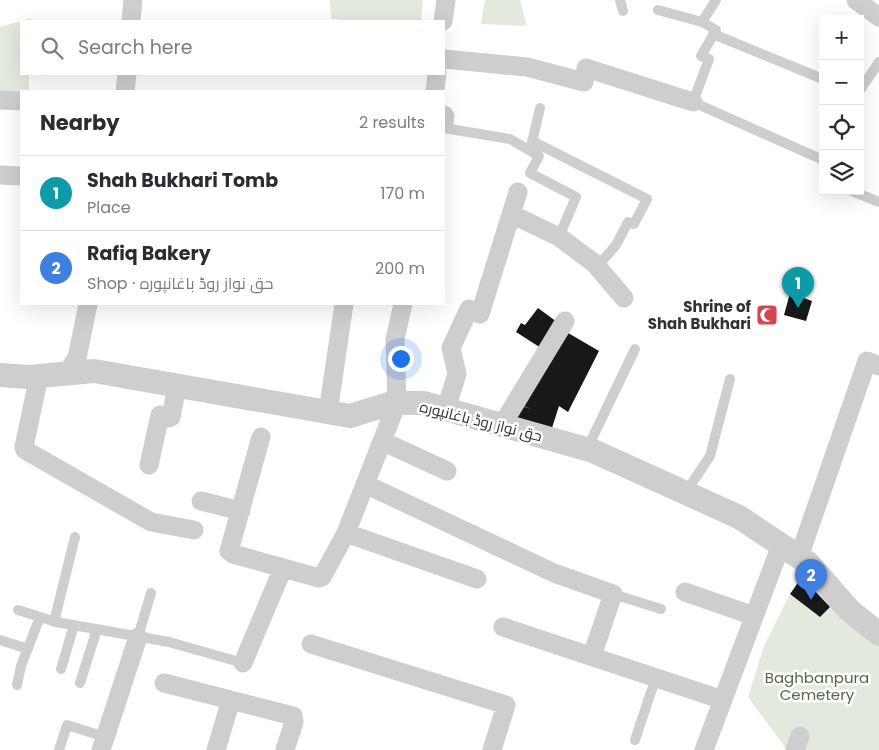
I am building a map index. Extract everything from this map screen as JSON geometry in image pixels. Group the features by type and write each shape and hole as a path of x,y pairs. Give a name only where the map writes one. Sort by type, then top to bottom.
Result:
{"street":[{"path":"131,20 133,0"},
{"path":"443,20 446,0"},
{"path":"856,0 879,17"},
{"path":"445,59 527,67 584,82 586,68 692,102"},
{"path":"125,90 127,75"},
{"path":"435,90 437,75"},
{"path":"0,100 20,101"},
{"path":"0,175 20,176"},
{"path":"446,410 457,374 451,348 469,309 480,314 518,192"},
{"path":"511,214 558,237 598,267 624,298"},
{"path":"67,372 77,358 88,305"},
{"path":"328,412 344,305"},
{"path":"261,437 229,551 230,553 320,578 346,533 397,403 395,339 403,305"},
{"path":"502,425 565,320"},
{"path":"704,750 754,616 790,551 867,361 879,366"},
{"name":"حق نواز روڈ باغانپورہ","path":"0,375 29,377 94,371 350,416 392,403 424,403 587,449 739,516 808,563 849,610 877,629"},
{"path":"39,376 24,450 151,522 194,530"},
{"path":"149,465 160,415 171,417 177,386"},
{"path":"382,441 447,471"},
{"path":"365,484 554,572 613,594 592,656"},
{"path":"201,501 241,511"},
{"path":"346,533 477,578"},
{"path":"243,663 283,568"},
{"path":"685,592 754,616"},
{"path":"503,627 723,700"},
{"path":"103,743 138,637"},
{"path":"311,644 506,705 492,750"},
{"path":"164,683 293,716 294,722 285,750"},
{"path":"216,750 231,700"}],"lane":[{"path":"620,0 623,11"},
{"path":"702,22 716,0"},
{"path":"658,10 702,22 716,30 701,56 709,59 692,102 819,158"},
{"path":"713,34 819,77"},
{"path":"864,84 879,62"},
{"path":"531,146 540,108"},
{"path":"445,128 510,139 531,146 646,199 634,224 628,222 616,245 598,267"},
{"path":"531,146 539,156 530,173 576,197 558,237"},
{"path":"862,195 879,202"},
{"path":"587,449 634,349"},
{"path":"686,492 710,456 730,379"},
{"path":"54,622 74,537"},
{"path":"138,637 151,593"},
{"path":"613,594 661,609"},
{"path":"18,610 54,622 169,642 243,663"},
{"path":"17,685 21,666 40,617"},
{"path":"61,669 74,625"},
{"path":"80,683 96,629"},
{"path":"0,640 28,649"},
{"path":"636,740 656,677"},
{"path":"59,750 67,725 103,743"}],"green space":[{"path":"330,0 423,0 421,20 331,19"},
{"path":"485,0 520,0 527,26 481,24"},
{"path":"20,21 20,75 29,75 29,90 20,90 20,97 0,98 0,27"},
{"name":"Baghbanpura Cemetery","path":"790,594 820,617 830,607 879,646 879,750 787,750 748,697 764,646"}],"building":[{"path":"790,293 812,301 806,321 784,315"},
{"path":"538,308 557,322 541,348 516,332 521,323 525,325"},
{"path":"563,330 599,351 568,412 559,406 551,431 509,419 518,405 532,409 520,405"},
{"path":"802,577 830,607 820,617 790,594"}],"place":[{"name":"Shah Bukhari Tomb","path":"798,308"},
{"name":"Shrine of Shah Bukhari","path":"767,315"},
{"name":"Rafiq Bakery","path":"811,600"}]}
